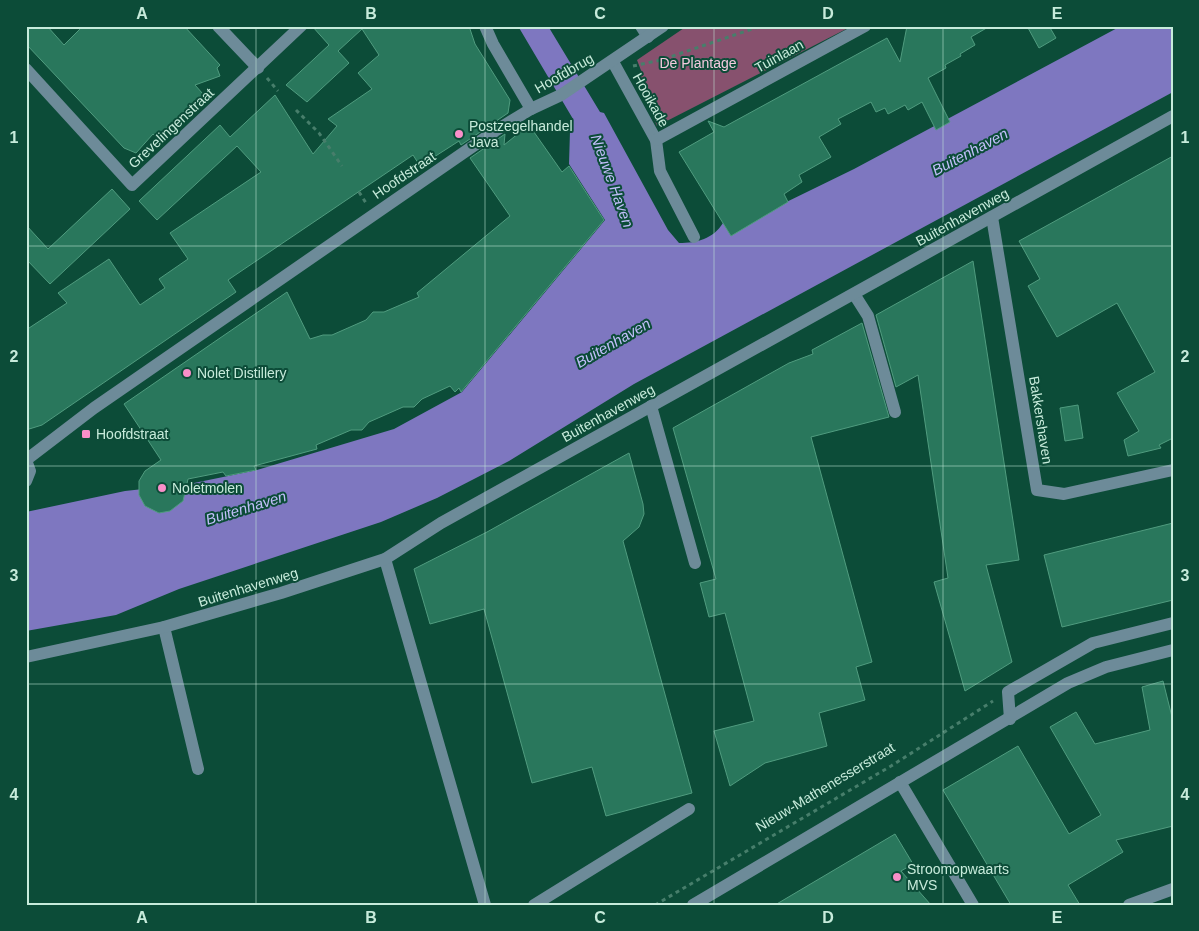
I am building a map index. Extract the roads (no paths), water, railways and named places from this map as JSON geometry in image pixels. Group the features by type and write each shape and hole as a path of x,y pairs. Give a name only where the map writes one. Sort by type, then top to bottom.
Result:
{"street":[{"path":"218,26 258,68"},
{"name":"Grevelingenstraat","path":"26,69 132,185 301,26"},
{"path":"485,26 493,44 531,109"},
{"path":"640,26 648,37"},
{"name":"Hoofdbrug","path":"531,109 561,95 613,62 663,26"},
{"name":"Tuinlaan","path":"656,140 865,26"},
{"name":"Hooikade","path":"613,62 656,140 660,171 694,237"},
{"name":"Hoofdstraat","path":"26,460 94,408 232,315 374,213 531,109"},
{"name":"Buitenhavenweg","path":"26,657 164,627 385,559 441,523 1173,116"},
{"name":"Bakkershaven","path":"992,218 1037,490 1064,494 1173,470"},
{"path":"854,294 868,316 895,412"},
{"path":"651,406 695,563"},
{"path":"26,460 30,471 26,481"},
{"path":"385,559 485,905"},
{"path":"1010,719 1008,692 1093,643 1173,623"},
{"path":"164,627 198,769"},
{"path":"693,905 1068,684 1106,667 1173,650"},
{"path":"900,782 973,905"},
{"path":"534,905 689,809"},
{"path":"1129,905 1173,889"}],"water":[{"path":"518,26 548,26 600,112 604,113 668,230 679,243 704,239 714,233 723,223 730,224 768,211 854,169 1121,26 1173,26 1173,92 634,384 509,461 437,498 381,522 179,589 116,615 26,631 26,512 125,491 189,484 257,470 394,429 462,392 605,220 569,164 570,131 573,119"}],"place":[{"name":"Postzegelhandel Java","path":"459,134"},
{"name":"Nolet Distillery","path":"187,373"},
{"name":"Hoofdstraat","path":"86,434"},
{"name":"Noletmolen","path":"162,488"},
{"name":"Stroomopwaarts MVS","path":"897,877"}],"park label":[{"name":"De Plantage","path":"698,63"}],"water label":[{"name":"Buitenhaven","path":"970,152"},
{"name":"Nieuwe Haven","path":"612,181"},
{"name":"Buitenhaven","path":"613,343"},
{"name":"Buitenhaven","path":"246,508"}]}
